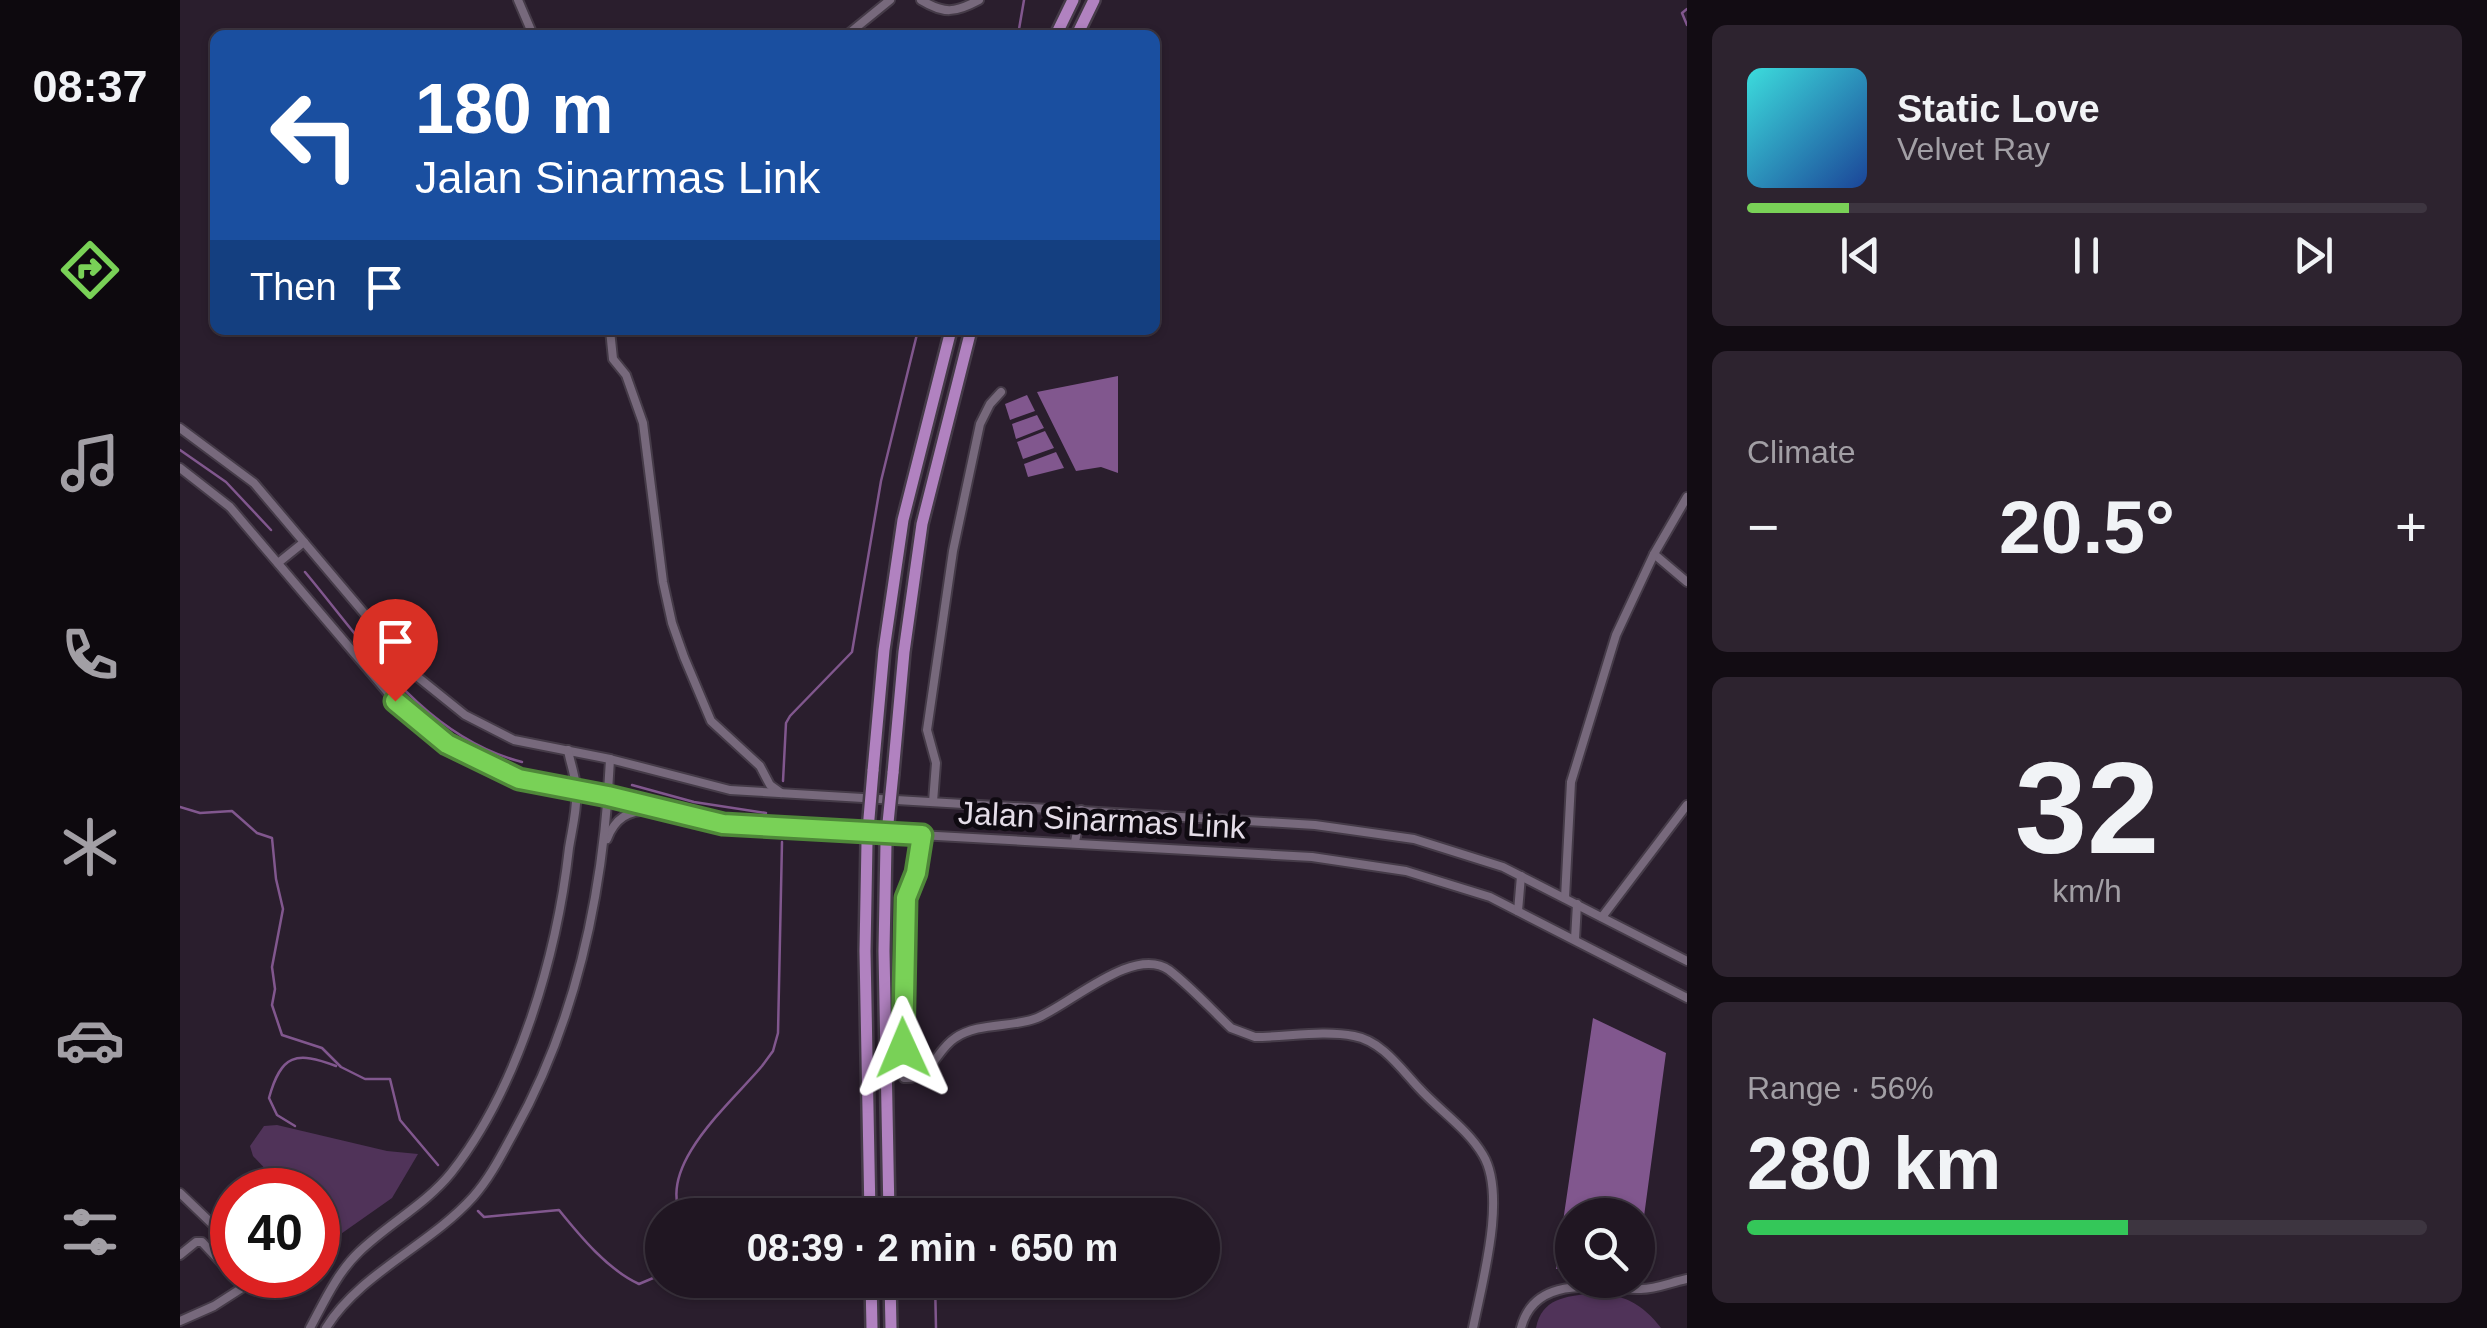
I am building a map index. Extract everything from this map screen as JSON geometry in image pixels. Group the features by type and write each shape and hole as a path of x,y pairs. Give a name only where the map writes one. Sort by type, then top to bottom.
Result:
{"highway":[{"path":"1058,30 1072,0"},
{"path":"1080,30 1094,0"},
{"path":"870,1198 867,842 884,650 903,520 950,335"},
{"path":"889,1198 886,843 904,652 922,524 970,335"},
{"path":"871,1298 872,1328"},
{"path":"890,1298 891,1328"}],"street":[{"path":"518,0 531,30"},
{"path":"852,30 890,0"},
{"path":"921,0 948,12 979,0"},
{"path":"611,335 613,359 626,375 643,422 663,582 684,656 711,721 760,766 770,786 782,794"},
{"path":"933,802 936,763 927,730 945,596 980,424 1001,392"},
{"path":"180,428 254,483 419,678 440,697 465,715 514,740 568,750 576,790 566,878 553,942 532,1013 496,1098 451,1172 355,1255 336,1280 310,1328"},
{"name":"Jalan Sinarmas Link","path":"180,468 230,507 418,723 447,744 519,779 723,824 1074,842 1364,863 1448,882 1518,911 1687,998"},
{"path":"1565,898 1571,782 1616,635 1654,554 1687,498"},
{"path":"278,563 304,542"},
{"path":"1654,554 1687,582"},
{"name":"Jalan Sinarmas Link","path":"568,750 730,790 1369,830 1458,851 1521,876 1687,961"},
{"path":"326,1328 354,1294 453,1218 477,1193 500,1158 550,1060 585,950 602,852 610,759"},
{"path":"1602,917 1687,804"},
{"path":"602,852 611,827 623,816 634,810 658,809"},
{"path":"1074,842 1081,810"},
{"path":"922,835 916,873 906,898 904,1078 916,1079 928,1070 958,1036 984,1028 1016,1026 1122,969 1143,964 1168,970 1242,1034 1339,1034 1368,1041 1392,1059 1476,1146 1490,1171 1490,1230 1473,1328"},
{"path":"1518,911 1521,876"},
{"path":"1574,940 1577,904"},
{"path":"180,1193 210,1222"},
{"path":"180,1254 196,1242 202,1242 210,1251"},
{"path":"1521,1328 1526,1312 1539,1296 1554,1291 1598,1285 1646,1289 1687,1278"},
{"path":"180,1321 227,1298"}],"shaded area":[{"path":"1118,376 1118,473 1101,467 1076,471 1037,392"},
{"path":"1027,395 1035,411 1010,420 1005,404"},
{"path":"1037,415 1044,428 1016,439 1012,424"},
{"path":"1045,431 1054,448 1023,459 1017,442"},
{"path":"1056,452 1064,468 1028,477 1024,464"},
{"path":"1593,1018 1666,1053 1646,1198 1566,1198"},
{"path":"277,1125 387,1151 418,1154 392,1198 340,1235 340,1168 264,1168 250,1146 264,1126"},
{"path":"1621,1298 1647,1312 1661,1328 1536,1328 1543,1310 1556,1301"}],"waterway":[{"path":"1019,30 1024,0"},
{"path":"1687,9 1682,13 1687,25"},
{"path":"783,781 786,723 852,652 881,481 917,335"},
{"path":"180,450 226,482 271,530"},
{"path":"305,572 375,658 426,710 487,750 522,762"},
{"path":"632,785 694,802 766,813"},
{"path":"180,807 200,813 232,811 257,833 272,838 283,909 272,967 272,1005 282,1035 322,1048 341,1067 365,1079 390,1079 400,1120 438,1165"},
{"path":"677,1198 679,1176 701,1135 773,1051 778,1033 782,842"},
{"path":"295,1126 277,1115 269,1098 279,1072 300,1058 336,1066"},
{"path":"478,1211 484,1217 559,1210 606,1261 639,1284 645,1281"},
{"path":"935,1298 936,1328"}],"route":[{"path":"395,701 447,744 519,779 723,824 922,835 916,873 906,898 903,1048"}]}
